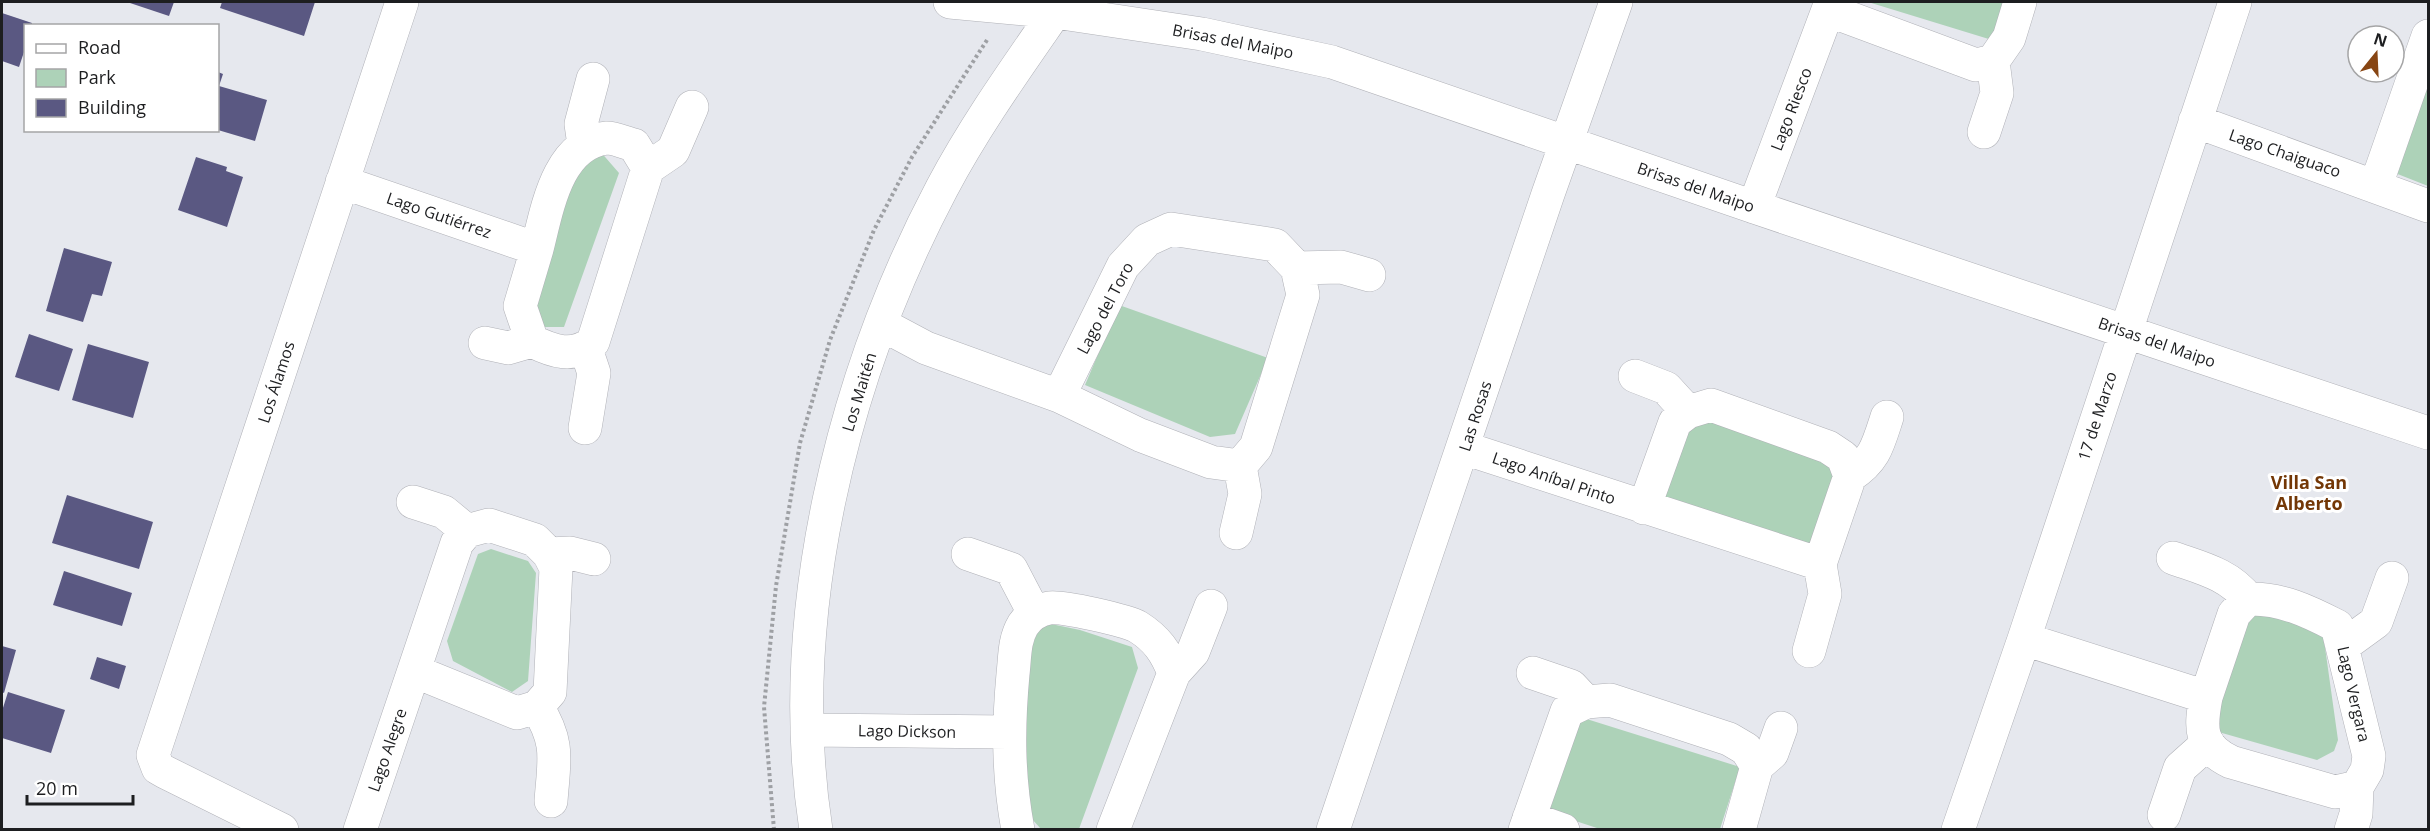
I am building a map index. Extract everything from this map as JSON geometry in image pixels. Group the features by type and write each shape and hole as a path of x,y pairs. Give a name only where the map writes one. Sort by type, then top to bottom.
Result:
{"street":[{"name":"Los Álamos","path":"282,830 165,772 154,762 155,747 402,2"},
{"name":"Brisas del Maipo","path":"950,2 1059,7 1291,51 1373,75 1754,207 2428,433"},
{"name":"Las Rosas","path":"1333,830 1566,142 1616,2"},
{"path":"1984,132 1997,93 1993,61 2009,38 2019,2"},
{"name":"17 de Marzo","path":"1958,830 2024,639 2124,331 2235,2"},
{"name":"Lago Riesco","path":"1754,207 1830,6 1976,65 1993,61"},
{"name":"Los Maitén","path":"816,830 809,785 807,730 810,651 828,508 860,384 909,255 946,180 1001,88 1059,7"},
{"path":"2376,184 2428,36"},
{"path":"584,145 581,124 593,79"},
{"path":"485,343 508,348 532,341 556,353 586,349 593,342 648,168 673,151 692,107"},
{"name":"Lago Chaiguaco","path":"2195,121 2376,184 2428,206"},
{"path":"532,341 520,306 550,200 567,160 584,145 608,138 634,145 648,168"},
{"name":"Lago Gutiérrez","path":"342,182 537,249"},
{"name":"Lago del Toro","path":"1059,396 1123,266 1147,240 1171,229 1275,245 1297,268"},
{"path":"1240,466 1256,447 1303,295 1297,268 1341,267 1369,275"},
{"path":"881,324 926,348 1059,396 1140,435 1211,462 1240,466"},
{"path":"585,428 594,373 586,349"},
{"path":"1635,376 1666,388 1688,412"},
{"path":"1644,508 1675,422 1688,412 1711,405 1828,447 1843,457 1850,476"},
{"path":"1809,651 1825,594 1820,564 1850,476 1865,466 1872,457 1887,417"},
{"name":"Lago Aníbal Pinto","path":"1464,448 1820,564"},
{"path":"1236,532 1245,494 1240,466"},
{"path":"413,502 444,512 467,531 489,525 535,540 549,554 556,568 550,692 537,707 517,713 414,671"},
{"name":"Lago Alegre","path":"360,830 457,543 467,531"},
{"path":"549,554 573,553 594,558"},
{"path":"968,554 1011,569 1034,613"},
{"path":"2173,558 2223,576 2239,588 2248,599 2234,614 2206,697 2201,724 2208,743 2217,755 2231,762 2335,792 2357,787"},
{"path":"2343,646 2376,622 2392,578"},
{"name":"Lago Vergara","path":"2248,599 2268,598 2309,612 2337,626 2369,756 2367,770 2357,787 2356,813 2351,830"},
{"path":"1113,830 1174,673 1193,652 1211,606"},
{"path":"1018,830 1012,797 1008,732 1016,638 1024,623 1034,613 1049,607 1063,608 1136,626 1166,652 1174,673"},
{"path":"2024,639 2206,697"},
{"path":"1533,673 1571,686 1586,702"},
{"path":"1563,830 1527,824 1567,711 1586,702 1610,700 1728,739 1746,750 1757,766"},
{"path":"537,707 549,726 555,746 551,801"},
{"path":"1739,830 1757,766 1772,753 1781,728"},
{"name":"Lago Dickson","path":"807,730 1008,732"},
{"path":"2164,815 2180,768 2208,743"}],"green space":[{"path":"1868,2 2004,2 1992,40"},
{"path":"2428,80 2428,186 2395,173"},
{"path":"599,150 619,173 564,327 541,327 529,311 565,165"},
{"path":"1119,305 1268,358 1235,434 1210,437 1085,385"},
{"path":"1688,414 1822,455 1839,474 1810,552 1660,495"},
{"path":"491,549 528,561 536,573 528,681 512,692 453,661 447,641 478,554"},
{"path":"2245,601 2322,626 2338,740 2334,751 2317,760 2215,731"},
{"path":"1027,619 1080,630 1132,647 1138,668 1079,829 1041,829 1031,818 1014,719"},
{"path":"1577,716 1740,767 1720,829 1600,829 1545,811"}],"building":[{"path":"127,2 174,2 169,16"},
{"path":"222,2 315,2 304,36 220,8"},
{"path":"2,13 32,23 24,24 24,52 19,67 2,61"},
{"path":"219,72 223,74 219,86"},
{"path":"219,86 267,100 255,141 219,130"},
{"path":"196,157 227,167 226,171 243,177 227,227 178,210"},
{"path":"64,248 112,262 102,296 92,294 83,322 46,311"},
{"path":"29,334 73,349 59,391 15,377"},
{"path":"88,344 149,362 133,418 72,400"},
{"path":"67,495 153,522 139,569 52,543"},
{"path":"64,571 132,593 122,626 53,605"},
{"path":"2,646 16,650 4,693 2,692"},
{"path":"97,657 126,666 119,689 90,679"},
{"path":"8,692 65,710 51,753 2,738 2,711"}],"district":[{"name":"Villa San Alberto","path":"2309,493"}]}
